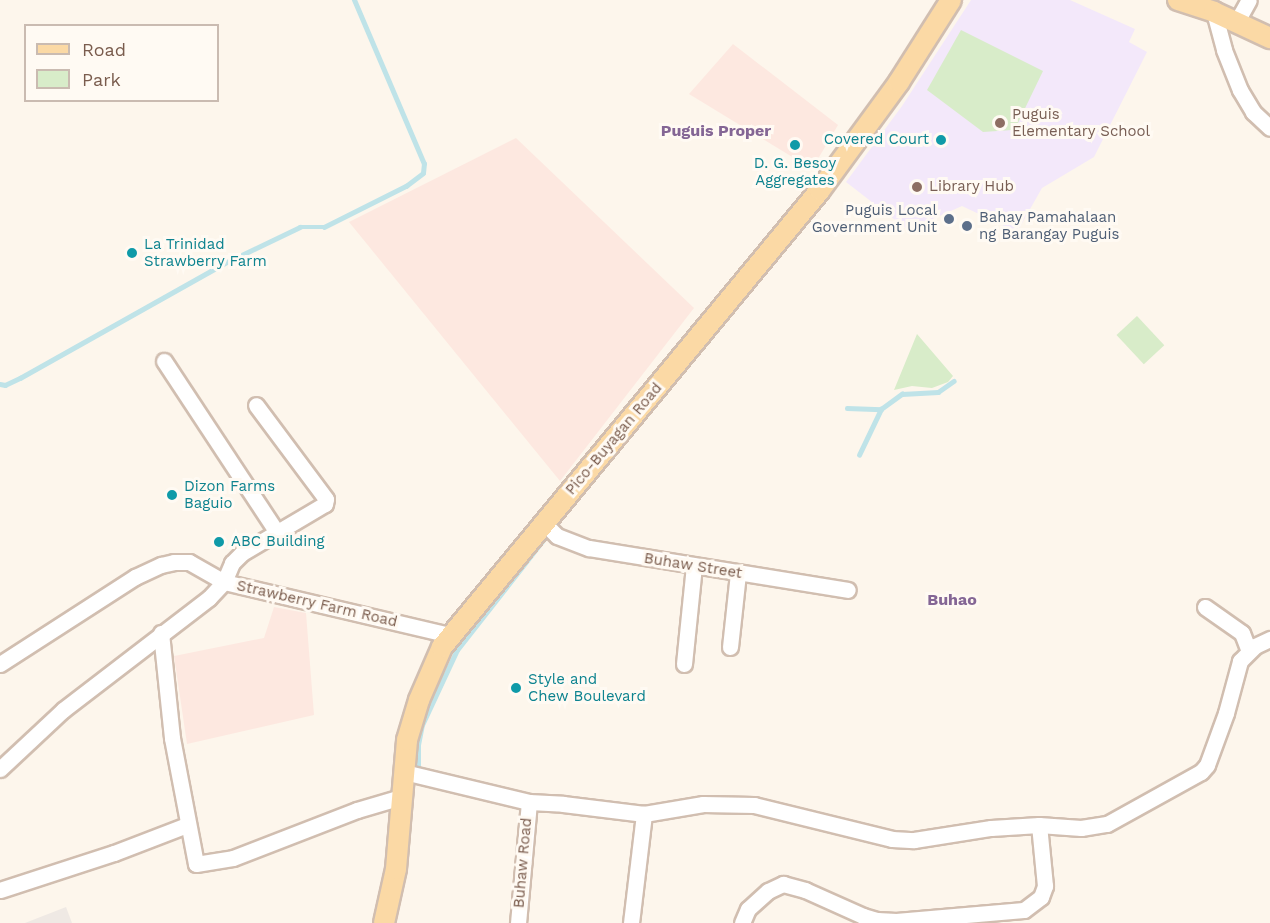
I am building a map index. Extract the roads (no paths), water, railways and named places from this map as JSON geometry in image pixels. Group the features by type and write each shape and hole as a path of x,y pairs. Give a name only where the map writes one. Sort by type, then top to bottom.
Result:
{"main road":[{"name":"Pico-Buyagan Road","path":"384,923 396,869 401,797 411,726 437,656 450,636 550,529 820,190 899,82 951,0"},
{"path":"1178,0 1214,12 1270,38"}],"street":[{"path":"1236,22 1249,0"},
{"path":"1214,12 1224,50 1239,90 1253,112 1270,128"},
{"path":"164,361 276,531"},
{"path":"0,770 63,710 160,633 209,598 224,582 232,563 242,553 276,531 322,508 326,499 256,405"},
{"name":"Buhaw Street","path":"550,529 590,548 849,590"},
{"name":"Strawberry Farm Road","path":"0,664 135,576 161,565 189,562 224,582 450,636"},
{"path":"684,664 694,566"},
{"path":"730,647 738,573"},
{"path":"1205,607 1242,633 1249,651"},
{"path":"160,633 168,676 172,738 194,862 199,865 233,858 357,810 401,797"},
{"path":"404,772 529,802 644,814 703,804 754,805 852,831 892,839 914,840 991,828 1039,825 1081,828 1107,824 1201,772 1207,765 1226,713 1240,661 1249,651 1270,639"},
{"name":"Buhaw Road","path":"518,923 529,802"},
{"path":"631,923 644,814"},
{"path":"0,890 114,853 187,825"},
{"path":"741,923 748,909 768,891 783,884 805,890 862,916 878,920 896,921 1024,910 1041,897 1045,886 1039,825"}],"waterway":[{"path":"0,384 5,385 20,378 227,262 300,227 324,227 406,186 423,173 424,164 354,0"},
{"path":"593,479 756,282"},
{"path":"847,408 881,409 902,394 938,392 954,381"},
{"path":"859,455 881,409"},
{"path":"418,771 418,745 422,725 457,650 548,534"}],"place":[{"name":"Puguis Elementary School","path":"1000,123"},
{"name":"Covered Court","path":"941,140"},
{"name":"D. G. Besoy Aggregates","path":"795,145"},
{"name":"Library Hub","path":"917,187"},
{"name":"Puguis Local Government Unit","path":"949,219"},
{"name":"Bahay Pamahalaan ng Barangay Puguis","path":"967,226"},
{"name":"La Trinidad Strawberry Farm","path":"132,253"},
{"name":"Dizon Farms Baguio","path":"172,495"},
{"name":"ABC Building","path":"219,542"},
{"name":"Style and Chew Boulevard","path":"516,688"}],"district":[{"name":"Puguis Proper","path":"716,131"},
{"name":"Buhao","path":"952,600"}]}
